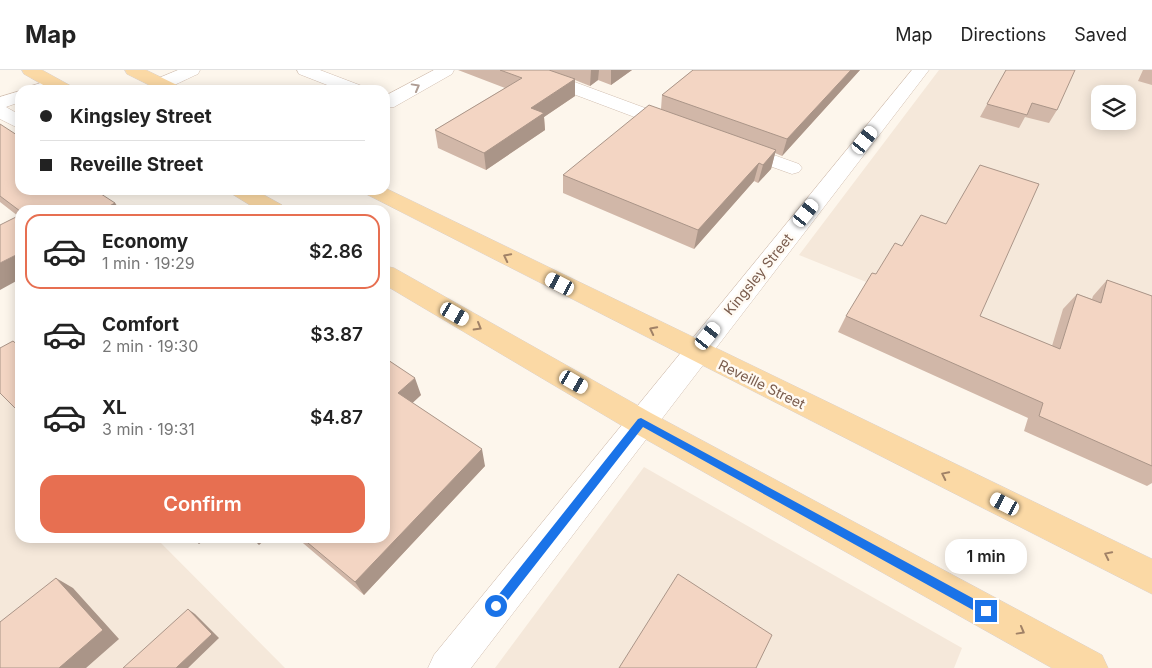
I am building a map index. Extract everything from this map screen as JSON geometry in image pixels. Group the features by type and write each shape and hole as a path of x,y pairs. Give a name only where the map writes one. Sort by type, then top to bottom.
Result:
{"main road":[{"path":"30,70 56,85"},
{"path":"133,70 162,85"},
{"path":"248,195 265,205"},
{"name":"Reveille Street","path":"383,195 1152,577"},
{"path":"390,277 641,422 1089,668"}],"street":[{"path":"169,85 192,70"},
{"path":"305,70 343,85"},
{"path":"390,101 446,70"},
{"path":"526,70 691,131"},
{"name":"Kingsley Street","path":"447,668 920,70"},
{"path":"0,103 15,98"},
{"path":"0,111 15,120"},
{"path":"719,141 792,168"}],"shaded area":[{"path":"939,70 1152,70 1152,397 799,255"},
{"path":"0,380 15,395 15,543 161,543 285,668 0,668"},
{"path":"644,467 962,648 954,668 495,668"}],"building":[{"path":"500,70 549,70 575,79 531,108 544,113 484,153 435,130 522,78"},
{"path":"693,70 851,70 787,139 662,95"},
{"path":"1006,70 1075,70 1057,110 1032,103 1027,115 987,104"},
{"path":"649,105 776,150 763,165 759,163 698,230 563,175"},
{"path":"0,124 15,134 15,195 103,195 115,203 111,205 15,205 15,207 0,196"},
{"path":"980,165 1039,184 980,316 1060,349 1077,294 1101,303 1107,280 1152,296 1152,466 1039,416 1043,403 846,316 872,273 876,274 895,243 902,246 921,215 946,224"},
{"path":"15,218 15,256 0,263 0,225"},
{"path":"13,341 15,343 15,408 0,393 0,348"},
{"path":"390,361 415,378 398,393 482,449 355,582 308,543 390,543"},
{"path":"678,574 772,635 756,668 619,668"},
{"path":"56,578 103,630 59,668 0,668 0,622"},
{"path":"188,609 212,634 176,668 123,668"}],"route":[{"path":"496,606 641,422 986,611"}]}
